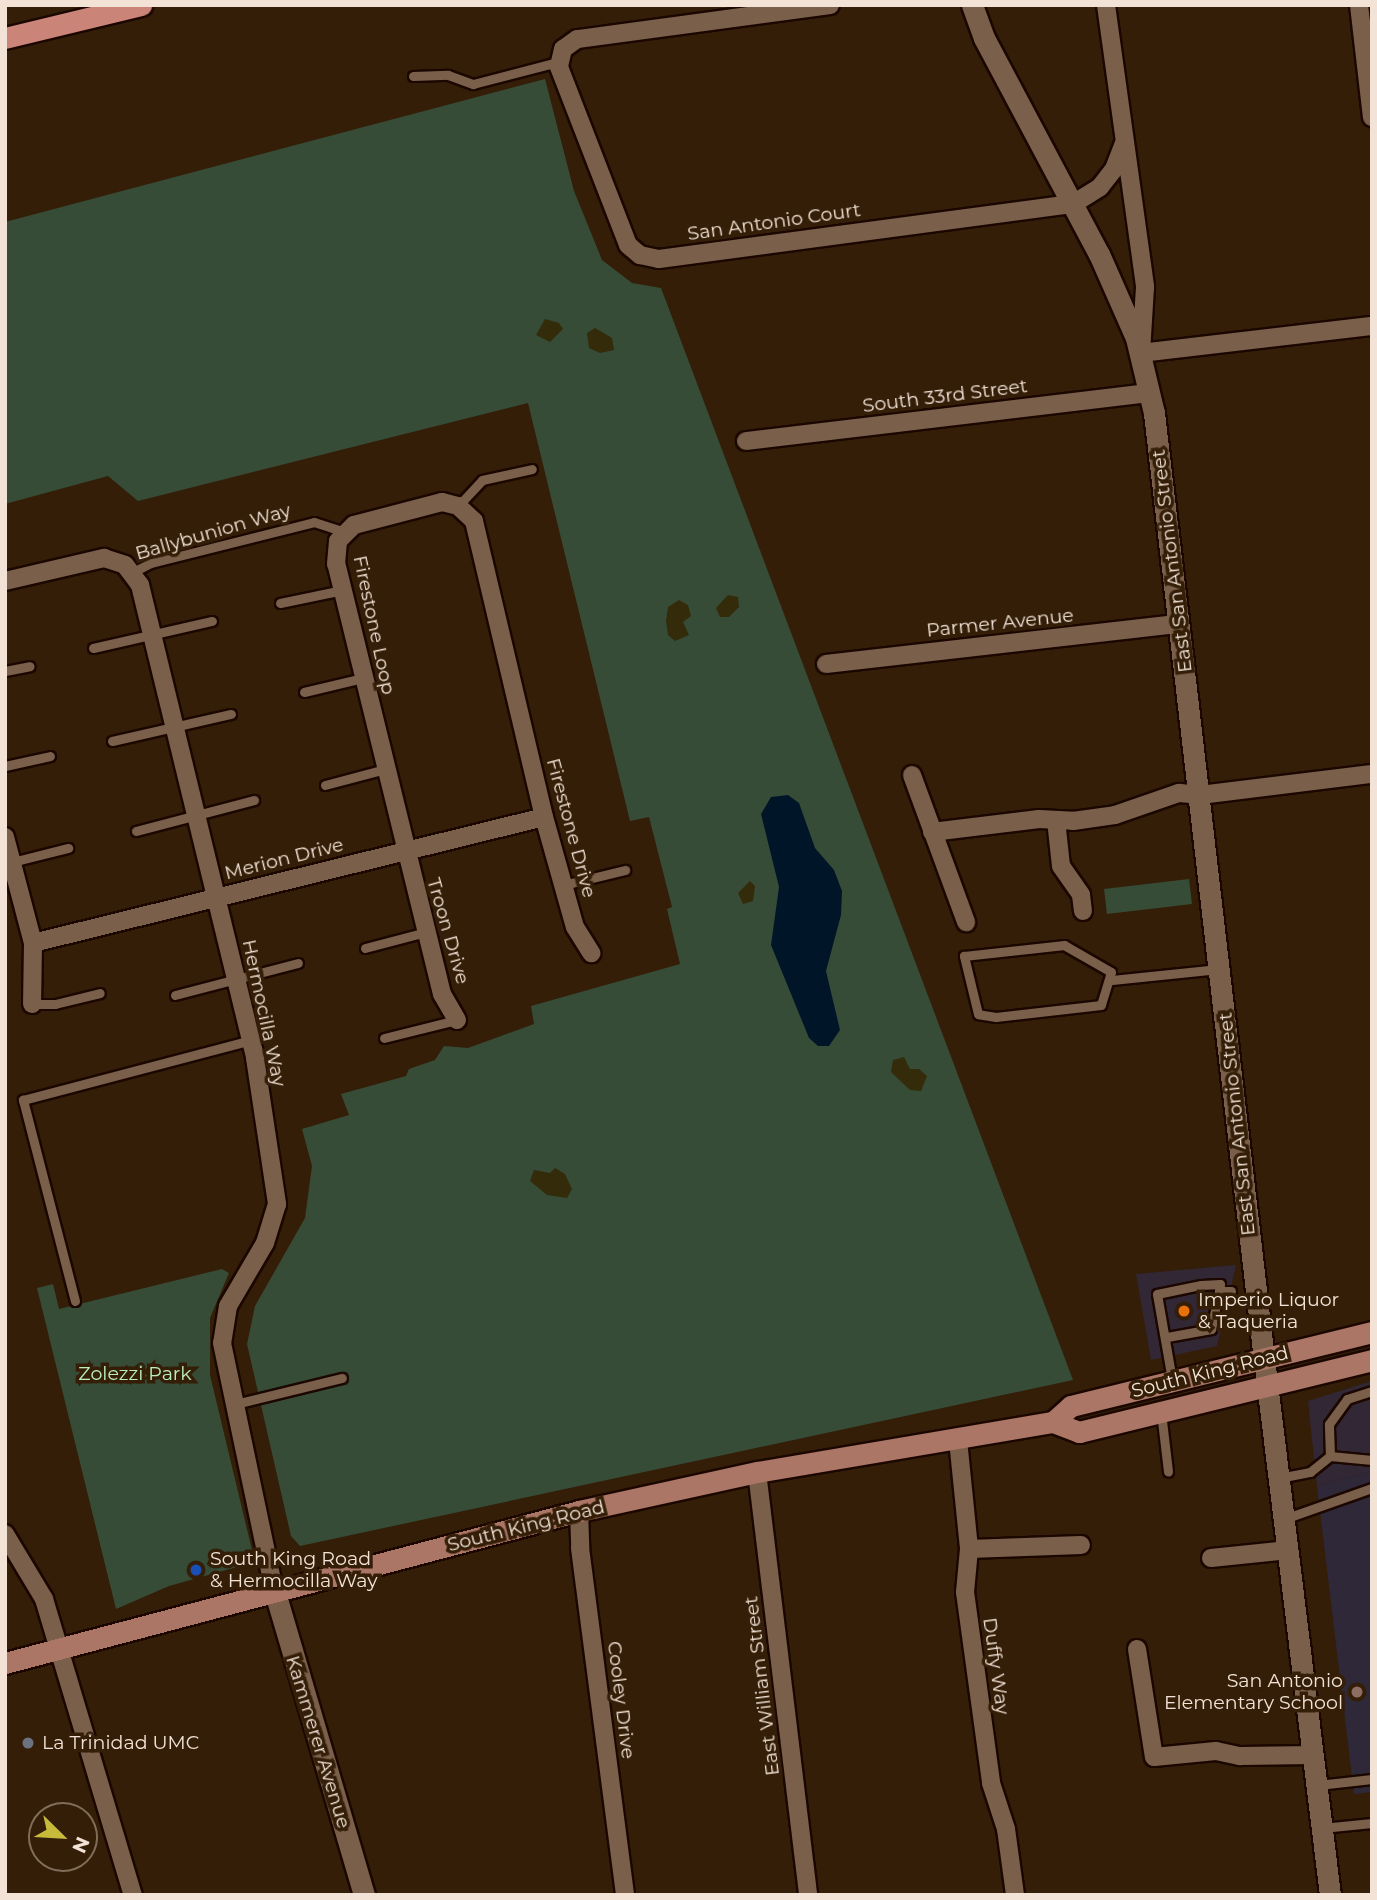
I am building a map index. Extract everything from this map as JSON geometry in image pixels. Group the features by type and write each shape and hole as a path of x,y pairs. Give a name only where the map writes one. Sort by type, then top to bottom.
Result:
{"highway":[{"path":"5,38 141,5"}],"main road":[{"name":"South King Road","path":"5,1663 274,1589 579,1511 758,1472 1053,1422 1071,1406 1372,1332"},
{"name":"South King Road","path":"1053,1422 1079,1432 1372,1360"}],"street":[{"path":"558,62 564,49 577,38 831,5"},
{"name":"East San Antonio Street","path":"972,5 985,37 1073,204 1141,353 1150,393 1200,795 1277,1478 1289,1550 1330,1895"},
{"name":"East San Antonio Street","path":"1106,5 1145,288 1141,353"},
{"path":"1359,5 1372,117"},
{"name":"San Antonio Court","path":"558,62 628,245 640,256 659,259 1073,204 1100,187 1114,169 1124,143"},
{"path":"1141,353 1372,326"},
{"name":"South 33rd Street","path":"746,441 1150,393"},
{"name":"Firestone Loop","path":"405,851 336,552 344,532 364,521 442,502 458,506"},
{"name":"Firestone Drive","path":"458,506 474,521 544,817 575,927 591,953"},
{"path":"5,581 104,558 116,559 131,573"},
{"name":"Hermocilla Way","path":"131,573 139,585 152,634 251,1040 277,1204 265,1243 228,1306 222,1325 235,1404 274,1589"},
{"name":"Parmer Avenue","path":"826,664 1179,624"},
{"path":"932,832 1115,815 1179,793 1200,795 1372,774"},
{"path":"912,775 966,922"},
{"name":"Merion Drive","path":"33,943 544,817"},
{"path":"1056,820 1061,866 1082,895 1083,911"},
{"path":"5,837 33,943 32,1004"},
{"name":"Troon Drive","path":"405,851 442,994 457,1020"},
{"name":"Duffy Way","path":"958,1440 965,1475 969,1549 965,1592 991,1783 1006,1829 1014,1895"},
{"name":"East William Street","path":"758,1472 808,1895"},
{"name":"Cooley Drive","path":"579,1511 580,1548 625,1895"},
{"path":"5,1534 44,1599 133,1895"},
{"path":"969,1549 1081,1545"},
{"path":"1211,1558 1289,1550"},
{"name":"Kammerer Avenue","path":"274,1589 364,1895"},
{"path":"1137,1649 1154,1757 1216,1751 1240,1756 1313,1755"}],"lane":[{"path":"413,76 448,75 473,84 558,62"},
{"path":"458,506 482,480 532,469"},
{"name":"Ballybunion Way","path":"131,573 151,563 314,522 344,532"},
{"path":"280,603 343,590"},
{"path":"93,648 212,621"},
{"path":"5,671 30,666"},
{"path":"304,692 363,678"},
{"path":"112,741 231,714"},
{"path":"5,766 50,756"},
{"path":"325,785 385,769"},
{"path":"136,831 254,800"},
{"path":"12,862 68,848"},
{"path":"563,885 625,870"},
{"path":"365,948 426,932"},
{"path":"1063,945 1111,972 1112,980 1101,1005 996,1017 978,1014 964,956 1063,945"},
{"path":"175,995 298,963"},
{"path":"1112,980 1220,969"},
{"path":"32,1004 55,1004 100,993"},
{"path":"384,1038 457,1020"},
{"path":"75,1301 23,1100 251,1040"},
{"path":"1167,1337 1211,1329 1220,1284 1157,1294 1167,1337 1172,1382"},
{"path":"1219,1291 1231,1291"},
{"path":"235,1404 342,1378"},
{"path":"1330,1456 1329,1424 1347,1399 1372,1391"},
{"path":"1161,1412 1168,1472"},
{"path":"1277,1478 1310,1472 1330,1456 1372,1460"},
{"path":"1282,1519 1372,1488"},
{"path":"1317,1785 1372,1779"},
{"path":"1322,1828 1372,1823"}],"shaded area":[{"path":"1236,1265 1217,1346 1151,1360 1136,1274"},
{"path":"1372,1381 1372,1471 1317,1486 1308,1401"},
{"name":"San Antonio Elementary School","path":"1372,1471 1372,1792 1354,1794 1317,1486"}],"green space":[{"path":"545,79 574,191 602,260 632,283 661,288 1073,1380 300,1546 291,1536 247,1344 255,1306 305,1218 312,1166 302,1129 349,1115 341,1094 406,1076 409,1069 435,1060 444,1046 468,1048 534,1024 531,1006 680,964 667,909 672,907 649,817 630,821 528,403 138,501 108,476 5,504 5,222"},
{"path":"1189,879 1192,904 1107,914 1104,889"},
{"name":"Zolezzi Park","path":"222,1269 229,1273 210,1318 210,1375 252,1550 237,1567 169,1586 116,1609 37,1288 53,1284 59,1309"}],"sand":[{"path":"545,319 559,323 563,329 550,342 536,335"},
{"path":"595,328 612,338 614,350 600,353 589,348 587,333"},
{"path":"728,595 738,597 739,607 729,617 720,617 716,608"},
{"path":"679,600 688,605 691,616 683,622 689,635 675,641 668,635 666,621 668,607"},
{"path":"750,881 755,886 753,901 743,904 738,893"},
{"path":"904,1057 910,1069 919,1069 927,1076 921,1091 910,1090 891,1072 893,1060"},
{"path":"555,1168 565,1174 572,1189 567,1198 547,1195 530,1181 534,1170 550,1173"}],"water":[{"path":"788,795 799,803 815,848 834,870 842,891 841,915 826,971 840,1030 829,1046 818,1046 809,1038 771,945 779,887 761,814 771,797"}],"place":[{"name":"Imperio Liquor & Taqueria","path":"1184,1311"},
{"name":"South King Road & Hermocilla Way","path":"196,1570"},
{"name":"San Antonio Elementary School","path":"1357,1692"},
{"name":"La Trinidad UMC","path":"28,1743"}]}
